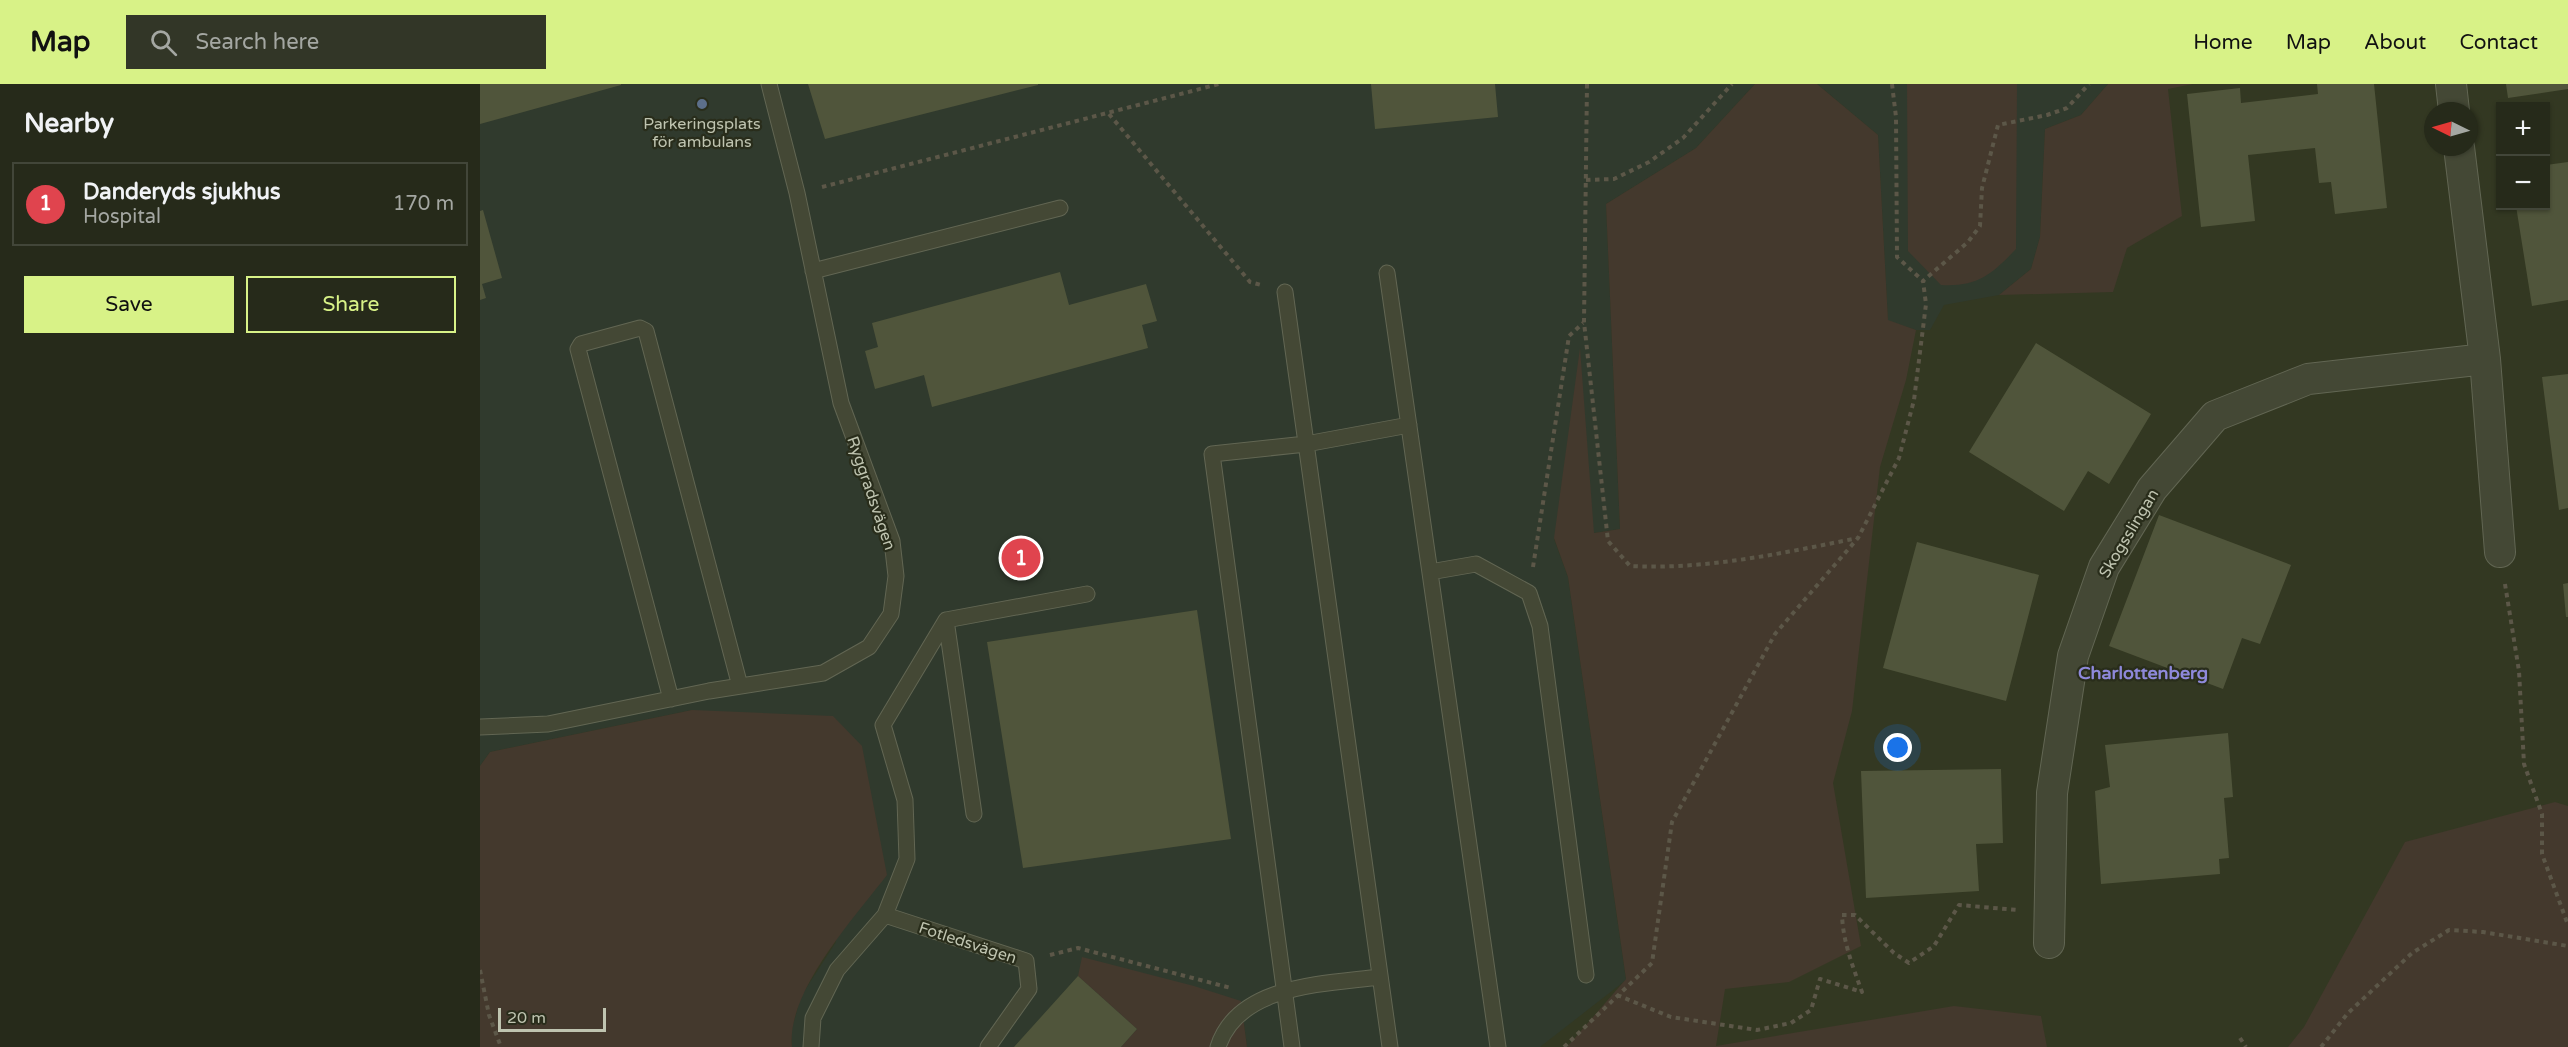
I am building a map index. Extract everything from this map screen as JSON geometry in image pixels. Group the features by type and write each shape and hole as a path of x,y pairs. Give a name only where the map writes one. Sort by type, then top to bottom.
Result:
{"street":[{"path":"2451,84 2453,102"},
{"path":"2460,156 2485,359 2500,552"},
{"name":"Skogsslingan","path":"2049,943 2052,793 2073,656 2104,567 2152,489 2215,416 2308,379 2402,366 2485,359"}],"lane":[{"name":"Ryggradsvägen","path":"481,728 548,724 740,686 823,674 869,647 891,614 896,576 892,541 841,403 797,193 769,84"},
{"path":"813,271 1060,208"},
{"path":"1387,273 1498,1047"},
{"path":"1285,292 1390,1047"},
{"path":"671,699 578,349 581,344 640,328 646,331 740,686"},
{"path":"1292,1047 1212,454 1306,444 1409,425"},
{"path":"1430,572 1476,564 1529,593 1539,626 1586,975"},
{"path":"811,1047 813,1017 837,970 885,915 907,859 905,800 883,725 946,620 1086,594"},
{"path":"946,620 974,814"},
{"name":"Fotledsvägen","path":"885,915 1026,961 1029,989 988,1047"},
{"path":"1218,1047 1222,1035 1238,1014 1284,990 1380,977"}],"path":[{"path":"797,193 1219,84"},
{"path":"1587,84 1584,322 1608,542 1630,566 1665,568 1762,557 1858,538"},
{"path":"1586,180 1614,179 1648,162 1683,138 1732,84"},
{"path":"1564,1047 1652,963 1672,822 1775,634 1858,538 1899,459 1914,400 1926,304 1923,281 1897,257 1896,117 1892,84"},
{"path":"1923,281 1968,242 1980,226 1982,188 1998,125 2047,115 2067,108 2089,84"},
{"path":"1109,114 1250,282 1285,292"},
{"path":"1529,593 1569,336 1584,322"},
{"path":"2500,552 2519,671 2524,764 2542,814 2542,854 2568,925"},
{"path":"1617,995 1671,1017 1757,1030 1791,1023 1811,1010 1820,979 1862,992 1849,956 1842,929 1842,915 1855,915 1894,953 1909,963 1934,946 1959,904 2050,913"},
{"path":"2321,1047 2348,1013 2412,953 2449,930 2483,932 2568,946"},
{"path":"1026,961 1078,948 1232,988 1269,992 1284,990"},
{"path":"480,970 489,1015 501,1047"},
{"path":"2240,1038 2246,1047"}],"shaded area":[{"path":"480,84 1755,84 1696,148 1606,204 1620,529 1554,539 1568,577 1626,980 1540,1047 1247,1047 1241,1001 1121,1047 792,1047 791,1032 801,996 836,942 692,710 490,752 480,766"},
{"path":"1755,84 1817,84 1878,135 1888,320 1916,330 1906,380 1880,467 1852,711 1833,783 1861,946 1789,982 1725,989 1716,1046 1954,1006 2041,1016 2047,1047 1567,1047 1626,979 1568,577 1554,538 1580,348 1594,533 1620,529 1606,204 1696,148"},
{"path":"1817,84 2108,84 2081,115 2045,129 2040,237 2031,269 1999,295 1944,305 1930,330 1916,330 1888,321 1878,135"},
{"path":"1907,84 2017,84 2016,249 1991,272 1975,281 1965,284 1941,285 1908,251"},
{"path":"2108,84 2193,84 2168,89 2182,216 2127,248 2113,292 1999,295 2031,269 2040,237 2045,129 2081,115"},
{"path":"692,710 833,716 862,746 887,875 841,934 811,980 800,1003 793,1026 792,1047 480,1047 480,766 490,752"},
{"path":"2555,802 2568,806 2568,1047 2288,1047 2304,1027 2405,842"},
{"path":"1082,957 1194,986 1241,1001 1247,1047 1121,1047 1137,1029 1078,976"}],"building":[{"path":"480,84 621,84 621,85 480,124"},
{"path":"808,84 1038,84 1038,85 825,139"},
{"path":"1371,84 1495,84 1498,117 1375,129"},
{"path":"2317,84 2374,84 2387,208 2335,214 2331,182 2319,183 2315,148 2248,155 2255,221 2201,227 2187,94 2240,88 2241,103 2318,94"},
{"path":"2506,84 2568,84 2568,89 2508,98"},
{"path":"2568,162 2568,300 2532,306 2517,210 2550,210 2550,164"},
{"path":"483,210 502,278 482,284 486,298 480,300 480,211"},
{"path":"1060,272 1069,305 1146,284 1157,321 1142,325 1148,348 932,407 924,375 875,389 865,351 878,347 872,323"},
{"path":"2036,343 2151,414 2109,484 2088,471 2064,511 1969,452"},
{"path":"2568,374 2568,508 2559,510 2542,377"},
{"path":"2159,515 2291,565 2260,644 2242,638 2223,689 2109,646"},
{"path":"1917,542 2039,575 2006,701 1883,668"},
{"path":"2568,583 2568,617 2566,617 2563,584"},
{"path":"1197,610 1231,839 1023,868 987,642"},
{"path":"2228,733 2233,797 2224,798 2229,858 2219,859 2220,874 2101,884 2095,791 2110,787 2105,745"},
{"path":"2001,769 2003,843 1976,844 1979,891 1866,898 1861,771"},
{"path":"1078,976 1137,1029 1121,1047 1014,1047"}],"place":[{"name":"Parkeringsplats för ambulans","path":"702,104"},
{"name":"Danderyds sjukhus","path":"1021,558"}],"district":[{"name":"Charlottenberg","path":"2143,673"}]}
